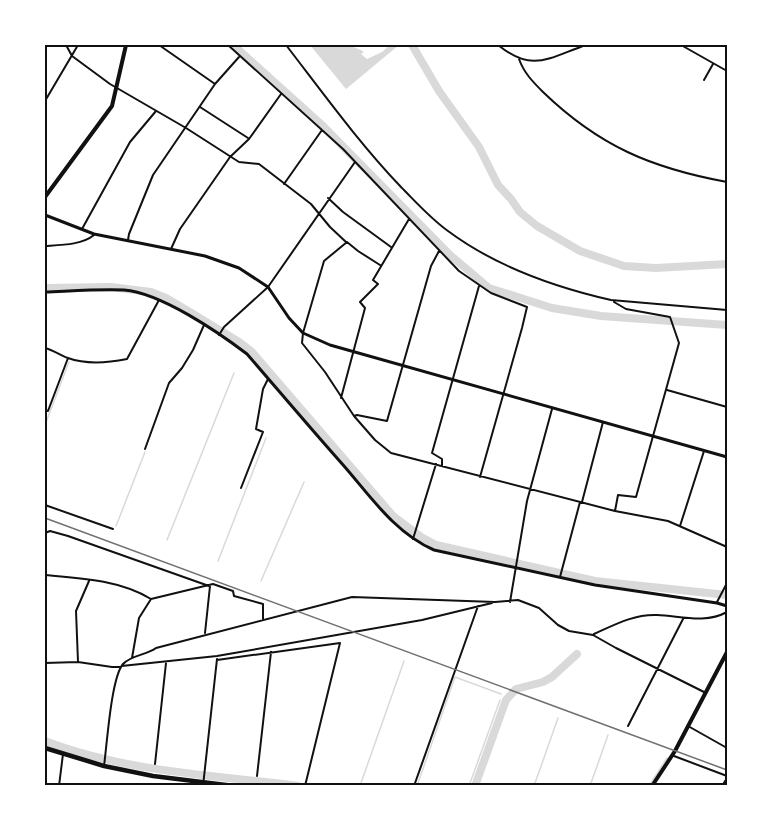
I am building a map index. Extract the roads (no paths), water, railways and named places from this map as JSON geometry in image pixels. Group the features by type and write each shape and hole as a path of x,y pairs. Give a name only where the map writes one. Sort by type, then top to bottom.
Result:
{"highway":[{"path":"45,748 104,766 153,776 234,786"}],"main road":[{"path":"45,197 112,106 126,45"},
{"path":"652,786 672,755 727,652"}],"street":[{"path":"66,45 72,56 117,88 239,162 259,164 319,212 330,227 347,242 380,265"},
{"path":"45,101 78,45"},
{"path":"159,45 215,84"},
{"path":"228,45 355,162 459,271 479,286 527,306 480,477"},
{"path":"285,45 363,145 423,209 447,230 486,254 556,285 611,300 727,310"},
{"path":"498,45 519,59 530,79 539,89 592,133 631,154 671,168 727,182"},
{"path":"519,59 540,61 586,45"},
{"path":"681,45 727,71"},
{"path":"128,240 153,175 215,84 240,56"},
{"path":"704,80 713,64"},
{"path":"171,249 180,229 230,157 249,139 281,94"},
{"path":"200,107 249,139"},
{"path":"82,230 130,142 156,111"},
{"path":"284,184 322,130"},
{"path":"220,334 268,287 355,162"},
{"path":"328,198 391,248"},
{"path":"45,216 94,234 226,262 268,287 289,318 303,333 330,345 727,457"},
{"path":"341,398 365,308 360,302 378,284 373,280 380,265 409,219"},
{"path":"45,246 89,239 94,234"},
{"path":"347,242 324,261 303,333 302,344 325,372 354,416 375,440 391,453 615,511 668,521 727,547"},
{"path":"354,416 387,422 431,266 439,251"},
{"path":"442,466 442,459 432,453 479,286"},
{"path":"45,292 125,290 159,300 220,334 247,354 371,500 402,530 434,550 610,588 727,606"},
{"path":"45,348 68,358 96,363 127,359 159,300"},
{"path":"611,300 626,309 672,319 680,343 636,497 618,495 615,511"},
{"path":"145,449 169,383 193,350 204,325"},
{"path":"45,410 48,411 68,358"},
{"path":"241,488 263,432 256,429 263,389 268,379"},
{"path":"667,390 727,407"},
{"path":"510,602 530,490 553,407"},
{"path":"560,576 603,422"},
{"path":"680,526 704,450"},
{"path":"414,537 436,464"},
{"path":"45,505 113,529"},
{"path":"45,533 50,531 68,536 210,586"},
{"path":"45,575 110,583 151,600"},
{"path":"78,662 76,611 89,580"},
{"path":"717,603 727,583"},
{"path":"132,658 138,618 151,600 213,584 233,591 234,596 263,604 263,620"},
{"path":"204,634 210,586"},
{"path":"104,766 115,682 122,665 132,658 149,653 156,648 204,634 352,597 495,602 518,600 536,606 558,625 593,635 706,693"},
{"path":"217,658 362,632 495,602"},
{"path":"414,786 478,606"},
{"path":"593,635 629,619 657,615 683,619 707,619 727,612"},
{"path":"628,726 683,619"},
{"path":"45,663 78,662 112,667 217,658 340,643 305,786"},
{"path":"257,776 271,652"},
{"path":"204,784 217,658"},
{"path":"155,764 166,663"},
{"path":"688,726 727,748"},
{"path":"59,786 63,754"},
{"path":"672,755 727,777 722,786"}],"waterway":[{"path":"233,45 323,126 450,255 489,288 552,308 601,316 727,325"},
{"path":"412,45 439,91 479,147 498,185 520,212 537,226 580,251 624,266 656,268 727,264"},
{"path":"45,288 111,287 151,292 166,298 239,342 252,352 393,516 436,545 595,581 727,595"},
{"path":"45,425 69,362"},
{"path":"167,540 234,373"},
{"path":"218,561 266,438"},
{"path":"116,526 145,452"},
{"path":"261,581 304,482"},
{"path":"475,786 506,700 516,689 543,682 552,677 577,654"},
{"path":"361,783 404,661"},
{"path":"417,786 455,677 501,694"},
{"path":"469,786 500,700"},
{"path":"534,786 558,718"},
{"path":"590,786 608,735"},
{"path":"45,741 107,760 138,766 298,786"},
{"path":"649,786 667,758"}],"railway":[{"path":"45,518 727,770"}]}
